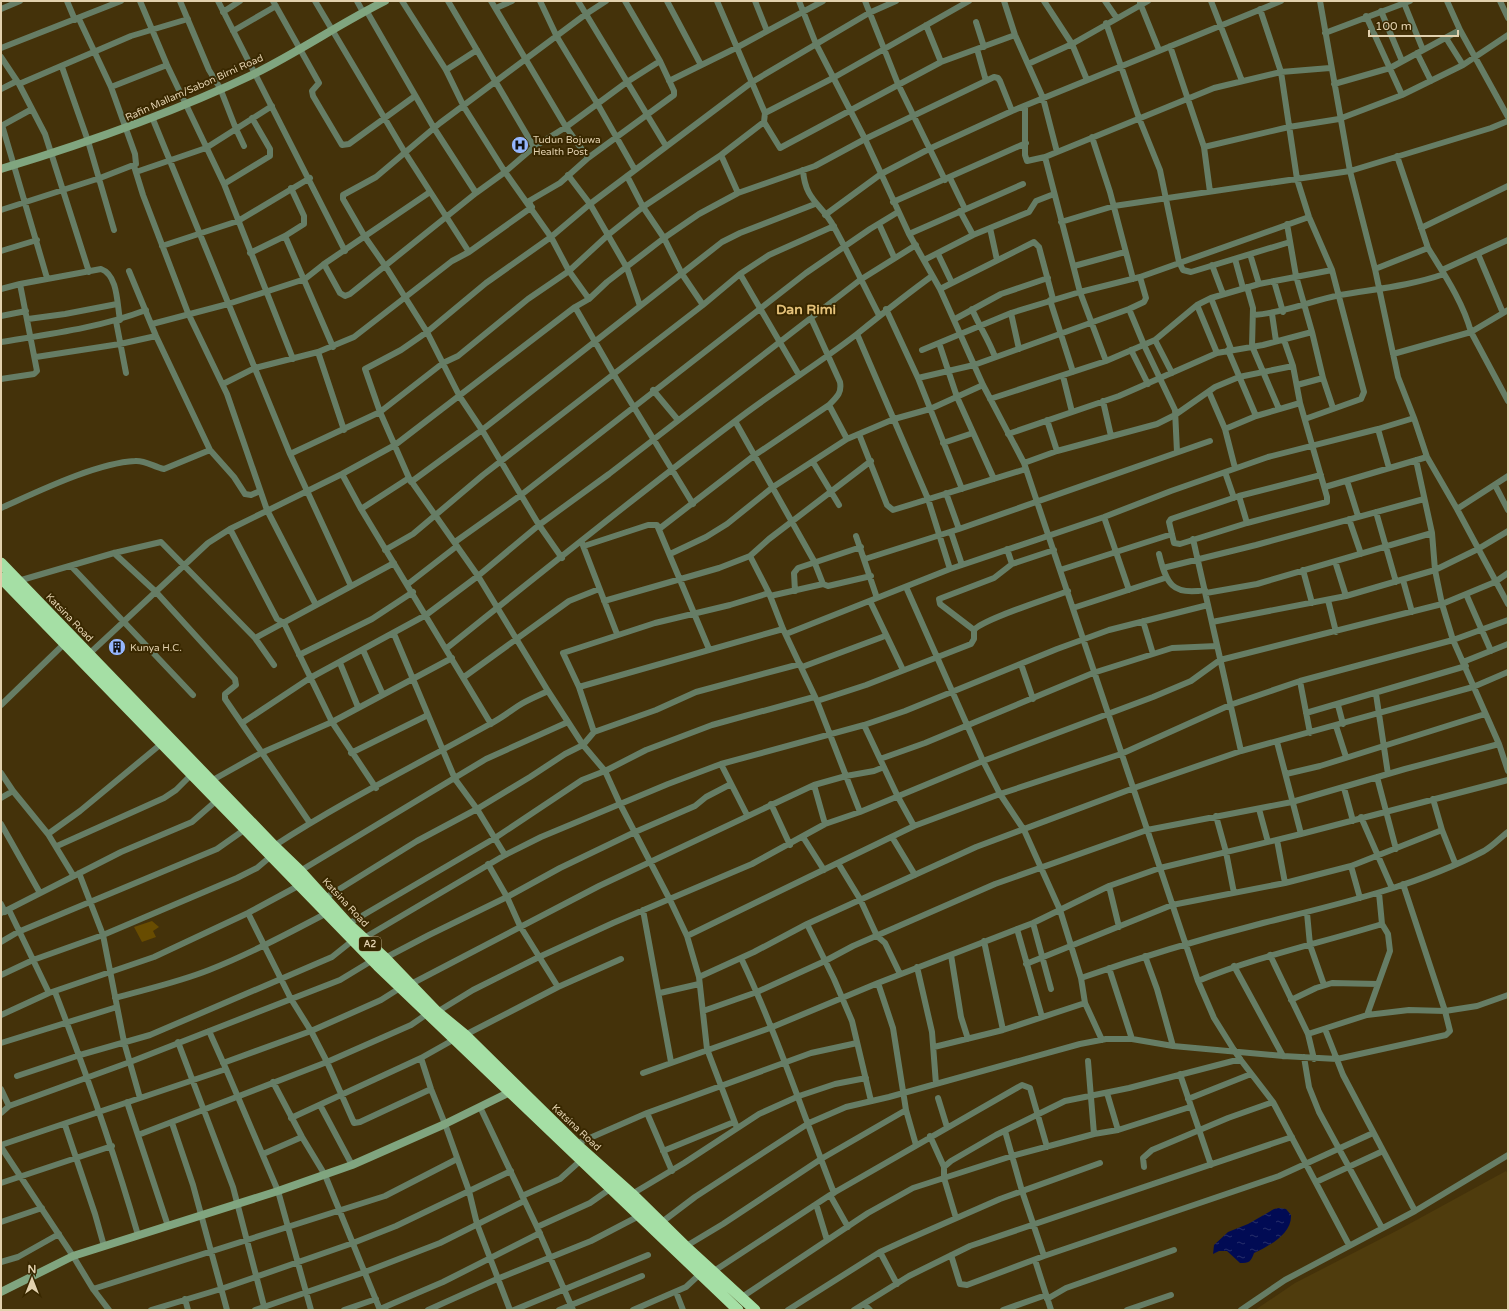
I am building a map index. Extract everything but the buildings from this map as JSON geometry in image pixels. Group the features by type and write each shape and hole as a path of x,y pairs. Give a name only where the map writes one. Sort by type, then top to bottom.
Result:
{"highway":[{"name":"Katsina Road","path":"1,563 274,846 300,871 348,924 411,984 453,1040 639,1216 681,1249 714,1271 755,1310"},
{"name":"Katsina Road","path":"2,582 64,644 325,914 400,988 432,1013 465,1035 576,1144 662,1222 700,1274 733,1308"}],"street":[{"path":"1,9 20,1"},
{"path":"67,1 111,87 137,160 135,169 162,246 188,313 223,384 267,510 316,605"},
{"path":"1,48 121,1"},
{"path":"140,1 167,65 224,184 293,359"},
{"path":"180,1 209,70 220,88 244,146"},
{"path":"218,1 310,178 332,226 346,251"},
{"path":"223,12 240,1"},
{"path":"315,1 404,151 445,217 469,252"},
{"path":"357,1 365,11 434,128 476,193"},
{"name":"Rafin Mallam/Sabon Birni Road","path":"1,169 52,154 126,128 255,73 301,49 332,29 385,1"},
{"path":"402,1 446,70 464,107 505,172 532,207 551,237 569,271 589,299"},
{"path":"448,1 534,147"},
{"path":"491,1 566,127 588,158"},
{"path":"496,8 512,1"},
{"path":"540,1 557,37 597,102 635,170"},
{"path":"578,1 666,146"},
{"path":"562,558 539,525 482,430 460,397 427,332 406,297 365,238 343,199 343,194 376,177 404,151 497,82 525,59 557,37 596,4 606,1"},
{"path":"532,207 529,201 549,191 588,158 674,95 660,61 625,1"},
{"path":"667,1 701,65"},
{"path":"717,1 765,113 764,122 777,145 782,148 849,110 941,62 1015,36"},
{"path":"755,1 767,31"},
{"path":"799,1 816,44 865,139 909,234 955,319 960,334 983,385 1025,466 1050,536 1093,673 1108,714 1120,754 1134,788 1184,943 1214,1018 1241,1060 1273,1102 1349,1245"},
{"path":"669,81 736,48 823,1"},
{"path":"865,1 898,84 929,149 948,179 973,235"},
{"path":"735,1125 707,1049 699,981 687,936 670,900 620,804 605,771 583,745 548,691 478,576 410,480 380,412 365,369 401,350 427,332 486,283 551,237 590,204 752,82 869,13 896,1"},
{"path":"765,113 833,78 969,1"},
{"path":"1004,1 1015,36 1043,98 1057,152"},
{"path":"1044,1 1072,44 1087,80"},
{"path":"1105,1 1116,17"},
{"path":"1028,64 1072,44 1140,3 1148,1"},
{"path":"825,215 881,174 929,149 1012,111 1281,1"},
{"path":"1320,1 1339,119 1350,171 1380,289 1398,377 1427,457 1508,604"},
{"path":"1447,1 1475,59 1508,117"},
{"path":"1500,1 1508,18"},
{"path":"1214,2 1242,81"},
{"path":"1325,33 1366,16 1407,2 1423,50"},
{"path":"233,31 274,3 319,83 312,92 340,144 344,146 349,144 416,96"},
{"path":"1140,3 1159,50"},
{"path":"1260,9 1281,72 1297,179 1308,217 1332,270 1364,392 1361,399 1305,419"},
{"path":"1381,11 1402,61"},
{"path":"1366,16 1402,95"},
{"path":"1,89 62,67 93,52 152,30 188,19"},
{"path":"976,22 984,47"},
{"path":"1106,24 1139,118 1156,157 1167,198 1179,262 1183,270 1186,272 1290,242"},
{"path":"926,25 941,62"},
{"path":"1334,84 1390,68 1460,30"},
{"path":"1204,147 1339,119 1402,95 1431,81 1475,59 1508,35"},
{"path":"1446,38 1463,65"},
{"path":"1170,46 1189,97 1204,147 1210,192"},
{"path":"976,49 986,81"},
{"path":"446,70 478,50"},
{"path":"1417,53 1431,81"},
{"path":"1,57 39,120 52,154 89,272"},
{"path":"324,264 340,293 345,296 386,267 445,217 505,172 534,147 566,127 597,102 660,61"},
{"path":"111,87 167,65"},
{"path":"62,67 100,178 114,230"},
{"path":"1025,106 1026,161 1045,157 1189,97 1242,81 1281,72 1330,68"},
{"path":"89,654 156,592 183,564 208,543 230,528 342,474 395,445 460,397 575,307 589,299 607,282 664,238 700,214 738,193 803,170 834,157 865,139 994,77 998,78 1012,111"},
{"path":"1,210 63,189 169,161 206,148 272,106"},
{"path":"32,109 1,125 24,203 37,240 47,278"},
{"path":"152,117 290,454 351,586"},
{"path":"224,184 270,156 270,149 252,118"},
{"path":"1061,222 1114,206 1350,171 1491,128 1508,121"},
{"path":"290,454 380,412 442,363 458,356 528,299 569,271 608,235 643,207 721,156 764,122"},
{"path":"918,378 974,365 1092,323 1144,302 1146,298 1125,252 1114,206 1092,137"},
{"path":"894,202 1026,143"},
{"path":"721,156 738,193"},
{"path":"1397,156 1428,248 1443,272 1468,320 1471,332 1508,401"},
{"path":"1045,157 1080,292 1106,361"},
{"path":"803,170 807,189 815,204 834,226 879,315"},
{"path":"568,175 590,204 627,268 640,306"},
{"path":"627,176 643,207 664,238 682,274 703,305"},
{"path":"162,246 238,221 310,178"},
{"path":"909,234 1023,184"},
{"path":"1421,228 1508,186"},
{"path":"250,253 301,227 305,220 291,188"},
{"path":"152,324 188,313 228,304 305,279 324,264 346,251 430,192"},
{"path":"924,260 973,235 1029,212 1036,201 1054,194"},
{"path":"361,509 410,480 482,430 722,242 740,233 815,204"},
{"path":"223,384 255,368 318,352 354,337 452,261 469,252 532,207"},
{"path":"408,584 456,544 521,495 653,390 761,310 806,273 898,212"},
{"path":"922,350 1010,314 1051,300 1137,278 1308,217"},
{"path":"879,224 894,257"},
{"path":"1287,224 1296,276 1323,378 1333,408"},
{"path":"385,550 413,534 501,461 612,373 703,305 740,274 769,255 834,226"},
{"path":"990,228 998,260"},
{"path":"285,236 305,279 333,347"},
{"path":"1,251 37,240"},
{"path":"1254,315 1283,312 1338,296 1422,280 1443,272 1508,240"},
{"path":"940,289 1034,242 1039,247 1048,278 1051,300 1059,334 1073,372"},
{"path":"242,722 310,678 426,616 478,576 539,525 609,474 860,280 894,257 916,245"},
{"path":"1375,268 1428,248"},
{"path":"1074,266 1125,252"},
{"path":"938,254 952,283"},
{"path":"1250,254 1259,284"},
{"path":"1393,354 1471,332 1506,312 1478,254"},
{"path":"1235,259 1254,315 1252,346 1280,409"},
{"path":"1212,265 1222,294"},
{"path":"1,289 47,278 89,272 101,268 107,271 112,277 117,304 120,344 126,373"},
{"path":"990,399 1106,361 1144,345 1155,340 1197,305 1222,294 1259,284 1332,270"},
{"path":"129,271 156,336 210,450 234,477 245,494 252,495 260,491"},
{"path":"740,274 799,374"},
{"path":"446,648 527,582 582,544 735,422 799,374 857,334 886,309 932,276"},
{"path":"955,319 1001,294 1048,278"},
{"path":"1274,281 1283,312"},
{"path":"1,379 34,374 38,371 20,284"},
{"path":"1212,298 1239,377 1256,416"},
{"path":"28,318 65,314 117,304"},
{"path":"1197,305 1217,353"},
{"path":"575,307 612,373 693,504"},
{"path":"886,309 918,378 962,489"},
{"path":"972,309 979,326 989,339 995,357"},
{"path":"1129,309 1144,345 1161,378 1175,415 1177,452"},
{"path":"1,342 118,321 146,310"},
{"path":"1,316 26,311"},
{"path":"1010,314 1019,349"},
{"path":"1272,314 1276,341"},
{"path":"659,529 755,455 829,405 839,396 841,388 811,318"},
{"path":"1008,434 1148,384 1217,353 1284,340 1312,332"},
{"path":"857,334 928,499 950,569"},
{"path":"36,357 120,344 156,336"},
{"path":"1155,340 1172,373"},
{"path":"1284,340 1293,366 1300,403 1305,419 1312,445 1321,475 1328,500 1326,503 1247,523 1175,544 1169,522 1171,519 1237,497 1321,475"},
{"path":"939,343 957,397 994,479"},
{"path":"1131,350 1148,384"},
{"path":"318,352 344,430"},
{"path":"859,434 889,509 897,509 994,479 1057,451 1157,424 1175,415 1215,387 1239,377 1293,366"},
{"path":"1062,376 1072,412"},
{"path":"1297,385 1323,378"},
{"path":"670,554 706,537 727,524 773,487 846,440 894,419 930,409 983,385"},
{"path":"653,390 678,420"},
{"path":"1209,392 1225,429 1235,468"},
{"path":"1103,401 1111,436"},
{"path":"1225,429 1256,416 1300,403"},
{"path":"829,405 846,440"},
{"path":"579,687 709,650 784,631 870,601 950,569 1104,517 1235,468 1268,457 1378,429 1414,418"},
{"path":"1047,420 1057,451"},
{"path":"735,422 793,522 814,561 823,584"},
{"path":"1378,429 1389,468"},
{"path":"943,443 973,433"},
{"path":"865,559 940,536 1210,441"},
{"path":"1,508 52,485 114,464 143,461 164,469 210,450"},
{"path":"1324,487 1427,457"},
{"path":"1416,460 1432,533 1435,570 1442,604 1453,640 1499,744 1508,771"},
{"path":"604,601 719,568 750,556 769,539 871,461"},
{"path":"813,462 838,505"},
{"path":"1225,472 1247,523"},
{"path":"342,474 385,550 413,592 491,724"},
{"path":"1457,509 1508,476"},
{"path":"1347,481 1358,516"},
{"path":"1494,485 1508,510"},
{"path":"946,493 960,529"},
{"path":"1163,568 1256,546 1358,516 1424,499"},
{"path":"1376,512 1384,547 1396,582"},
{"path":"1104,517 1128,590"},
{"path":"1349,519 1361,554"},
{"path":"582,544 648,525 656,525 670,554 709,650"},
{"path":"230,528 277,619 284,623 332,722 351,753 376,788"},
{"path":"1212,622 1328,600 1403,580 1435,570 1478,549 1508,531"},
{"path":"951,532 962,565"},
{"path":"1159,554 1166,578 1174,587 1188,592 1205,591 1257,584 1432,533"},
{"path":"1060,570 1172,534"},
{"path":"856,536 871,576 877,598"},
{"path":"1193,539 1241,751"},
{"path":"18,581 160,541 255,638 274,665"},
{"path":"582,544 618,634"},
{"path":"795,591 794,573 802,565 861,547"},
{"path":"1007,549 1012,564"},
{"path":"974,630 940,604 939,599 994,578 1012,564 1054,550"},
{"path":"114,553 156,592 235,679 236,685 224,696 261,753 310,823"},
{"path":"750,556 770,595 784,631 801,666 860,812"},
{"path":"1335,561 1346,596"},
{"path":"255,638 394,563"},
{"path":"71,566 193,694"},
{"path":"1303,570 1312,603"},
{"path":"138,1135 238,1098 273,1082 327,1062 411,1025 474,990 539,957 643,910 670,900 752,864 790,845 825,824 860,812 983,761 1185,683 1220,660 1336,632 1442,604 1495,582 1508,573"},
{"path":"594,732 579,687 563,652 618,634 770,595 823,584 828,586 871,576"},
{"path":"1073,608 1166,578"},
{"path":"1403,580 1412,612"},
{"path":"906,587 983,761 1000,794 1024,830 1060,910 1081,978 1085,1003 1102,1040"},
{"path":"464,677 569,601 599,589"},
{"path":"348,924 495,838 582,780 605,771 646,750 712,726 815,699 903,670 970,644 974,639 974,630 979,625 1068,591"},
{"path":"299,655 372,619 413,592"},
{"path":"1466,594 1491,651"},
{"path":"1328,600 1336,632"},
{"path":"870,601 885,636 903,670"},
{"path":"364,938 488,864 541,836 721,764 864,725 1083,639 1208,605"},
{"path":"687,936 914,826 1000,794 1120,754 1230,705 1300,681 1453,640 1508,620"},
{"path":"1143,622 1153,654"},
{"path":"394,634 455,779 477,809 505,855"},
{"path":"325,898 417,841 477,809 565,754 583,745 594,732 656,710 696,692 801,666 885,636"},
{"path":"1,705 64,644"},
{"path":"1306,714 1376,694 1464,664 1508,644"},
{"path":"880,759 925,743 1033,700 1093,673 1172,648 1217,646"},
{"path":"363,650 383,695"},
{"path":"211,781 261,753 332,722 452,658"},
{"path":"340,663 358,707"},
{"path":"1021,664 1033,700"},
{"path":"660,994 699,981 807,924 976,847 1134,788 1241,751 1380,714 1473,687 1508,672"},
{"path":"1300,681 1310,733"},
{"path":"274,846 310,823 376,788 414,764 491,724 520,705 548,691"},
{"path":"1376,694 1388,774"},
{"path":"1338,705 1343,724"},
{"path":"1286,774 1312,769 1384,744 1485,714"},
{"path":"351,753 428,715"},
{"path":"300,871 486,759 568,722"},
{"path":"864,725 898,797 914,826"},
{"path":"1336,726 1346,757"},
{"path":"1277,742 1301,834"},
{"path":"48,834 80,811 161,744"},
{"path":"703,1011 757,992 877,936 995,884 1040,866 1147,830 1292,802 1499,744"},
{"path":"721,764 747,815"},
{"path":"411,984 520,926 747,815 814,784 884,767"},
{"path":"1,774 13,792 57,846 76,874 91,902 103,935 112,972 115,998 124,1042 140,1098"},
{"path":"57,846 164,798 176,790 191,775"},
{"path":"1377,777 1396,848"},
{"path":"643,1073 707,1049 770,1028 917,967 1017,930 1108,886 1160,868 1301,834 1508,780"},
{"path":"385,958 507,897 560,868 694,806 706,797 730,784"},
{"path":"814,784 825,824"},
{"path":"1344,788 1353,820"},
{"path":"1,798 13,792"},
{"path":"1433,799 1442,830 1455,863"},
{"path":"5,912 76,874 192,822 216,801"},
{"path":"771,804 790,845"},
{"path":"1259,808 1268,842"},
{"path":"1216,816 1226,852 1234,893"},
{"path":"1362,817 1377,856 1392,888"},
{"path":"1,824 40,893"},
{"path":"1,942 18,932 217,849 244,830"},
{"path":"1026,964 1172,905 1285,883 1351,866 1442,830"},
{"path":"1081,978 1184,943 1307,913 1379,893 1485,850 1508,832"},
{"path":"892,836 915,875"},
{"path":"803,837 824,870"},
{"path":"1277,840 1285,883"},
{"path":"1,975 33,960 103,935 247,873 270,857"},
{"path":"838,863 860,899 877,936 885,943 900,974"},
{"path":"488,864 507,897 520,926 558,987"},
{"path":"1351,866 1360,898"},
{"path":"662,1222 695,1197 809,1123 846,1107 904,1093 1048,1052 1102,1040 1132,1040 1173,1046 1283,1056 1337,1059 1446,1036 1450,1031 1445,1011 1403,884"},
{"path":"1,1015 52,993 154,957 248,913 298,886"},
{"path":"1108,886 1119,927"},
{"path":"1367,1015 1390,951 1388,934 1382,924 1379,893"},
{"path":"1,904 52,993 66,1021 80,1055 112,1146 138,1235"},
{"path":"643,910 660,994 671,1062"},
{"path":"248,913 291,999 311,1031 327,1062 352,1121 357,1123 431,1089"},
{"path":"1307,913 1310,945 1324,985"},
{"path":"115,998 183,980 265,945 325,914"},
{"path":"1033,923 1051,988"},
{"path":"807,924 852,1021 871,1101"},
{"path":"1198,981 1234,966 1382,924"},
{"path":"1017,930 1042,1017"},
{"path":"17,1076 80,1055 124,1042 138,1040 332,957 352,941"},
{"path":"984,941 1003,1030"},
{"path":"951,955 961,1017 968,1039"},
{"path":"1270,955 1308,1034 1314,1058"},
{"path":"1145,956 1157,989 1173,1046"},
{"path":"741,958 757,992 770,1028 799,1096 832,1194 848,1226"},
{"path":"465,1035 558,987 620,959"},
{"path":"1,1113 9,1106 130,1062 340,980 373,960"},
{"path":"1234,966 1283,1056"},
{"path":"917,967 934,1047 936,1084"},
{"path":"1109,968 1132,1040"},
{"path":"878,983 892,1028 906,1110 916,1145"},
{"path":"1291,1000 1324,985 1346,983 1378,984"},
{"path":"101,1310 108,1309 1,1146 192,1080 311,1031 381,1000 400,988"},
{"path":"1308,1034 1367,1015 1409,1010 1445,1011 1477,1006 1508,995"},
{"path":"934,1047 1003,1030 1085,1003"},
{"path":"1,1043 30,1035 66,1021 117,1007"},
{"path":"1325,1029 1337,1059 1373,1133 1415,1210"},
{"path":"209,1031 278,1191 311,1310"},
{"path":"291,1118 421,1058 453,1040"},
{"path":"178,1042 233,1187 265,1309"},
{"path":"576,1144 647,1113 785,1063 822,1050 858,1043"},
{"path":"1304,1057 1312,1097 1382,1228"},
{"path":"421,1058 468,1191 477,1224 510,1310"},
{"path":"944,1167 951,1161 1005,1131 1065,1100 1107,1093 1241,1060"},
{"path":"1088,1062 1094,1134"},
{"path":"1180,1074 1211,1165"},
{"path":"1188,1099 1251,1074"},
{"path":"663,1151 735,1125 799,1096 835,1084 866,1078"},
{"path":"273,1082 291,1118 325,1175 380,1309 443,1282 590,1203 610,1189"},
{"path":"714,1271 832,1194 930,1136 1022,1085 1030,1088 1039,1114 1047,1147"},
{"path":"1,1089 9,1106"},
{"path":"1,1292 74,1256 278,1191 352,1165 445,1124 508,1093"},
{"path":"1107,1093 1118,1130"},
{"path":"938,1098 947,1127"},
{"path":"127,1102 168,1226"},
{"path":"1144,1167 1143,1158 1152,1150 1199,1130 1273,1102"},
{"path":"320,1105 352,1165"},
{"path":"480,1107 511,1171 572,1307"},
{"path":"742,1297 848,1226 913,1188 1012,1156 1094,1134 1118,1130 1190,1107"},
{"path":"681,1249 723,1224 821,1159 906,1110"},
{"path":"647,1113 672,1170"},
{"path":"172,1122 193,1185 210,1253 227,1310"},
{"path":"65,1125 77,1158 104,1246"},
{"path":"632,1194 672,1170 735,1125"},
{"path":"1005,1131 1022,1191 1044,1256"},
{"path":"950,1255 962,1286 1306,1165 1373,1133"},
{"path":"930,1136 944,1167 944,1178 956,1218"},
{"path":"263,1154 302,1137"},
{"path":"854,1310 897,1284 950,1255 970,1246 1034,1226 1292,1137"},
{"path":"1,1183 112,1146"},
{"path":"1316,1182 1383,1151"},
{"path":"1241,1310 1285,1280 1415,1210 1508,1155"},
{"path":"94,1289 247,1241 340,1209 385,1196 457,1159"},
{"path":"255,1310 265,1309 306,1292 365,1272 440,1243 560,1179 580,1161"},
{"path":"788,1310 880,1252 956,1218 1022,1191 1100,1163"},
{"path":"151,1310 221,1289 353,1243 396,1226 511,1171"},
{"path":"816,1204 827,1240"},
{"path":"1,1222 42,1208"},
{"path":"428,1310 498,1279 592,1241 639,1216"},
{"path":"1,1262 18,1257 59,1234"},
{"path":"1003,1310 1047,1297 1066,1288 1174,1250"},
{"path":"880,1252 897,1284"},
{"path":"514,1310 564,1288 648,1255"},
{"path":"1035,1260 1051,1310"},
{"path":"633,1310 686,1287 700,1274"},
{"path":"559,1310 572,1307 642,1276"},
{"path":"676,1292 683,1310"},
{"path":"1127,1310 1171,1295"},
{"path":"185,1299 188,1310"},
{"path":"344,1310 376,1299"},
{"path":"864,1304 870,1310"}],"shaded area":[{"path":"152,921 159,927 153,931 156,937 142,942 134,927"},
{"path":"1506,1171 1508,1174 1508,1310 1255,1310 1295,1283 1400,1229"}],"water":[{"path":"1274,1209 1286,1209 1291,1215 1288,1228 1284,1234 1273,1243 1254,1253 1249,1261 1246,1263 1240,1263 1227,1251 1219,1251 1213,1254 1214,1245 1228,1232 1248,1224"}],"place":[{"name":"Tudun Bojuwa Health Post","path":"520,145"},
{"name":"Kunya H.C.","path":"117,647"}],"district":[{"name":"Dan Rimi","path":"806,309"}]}
